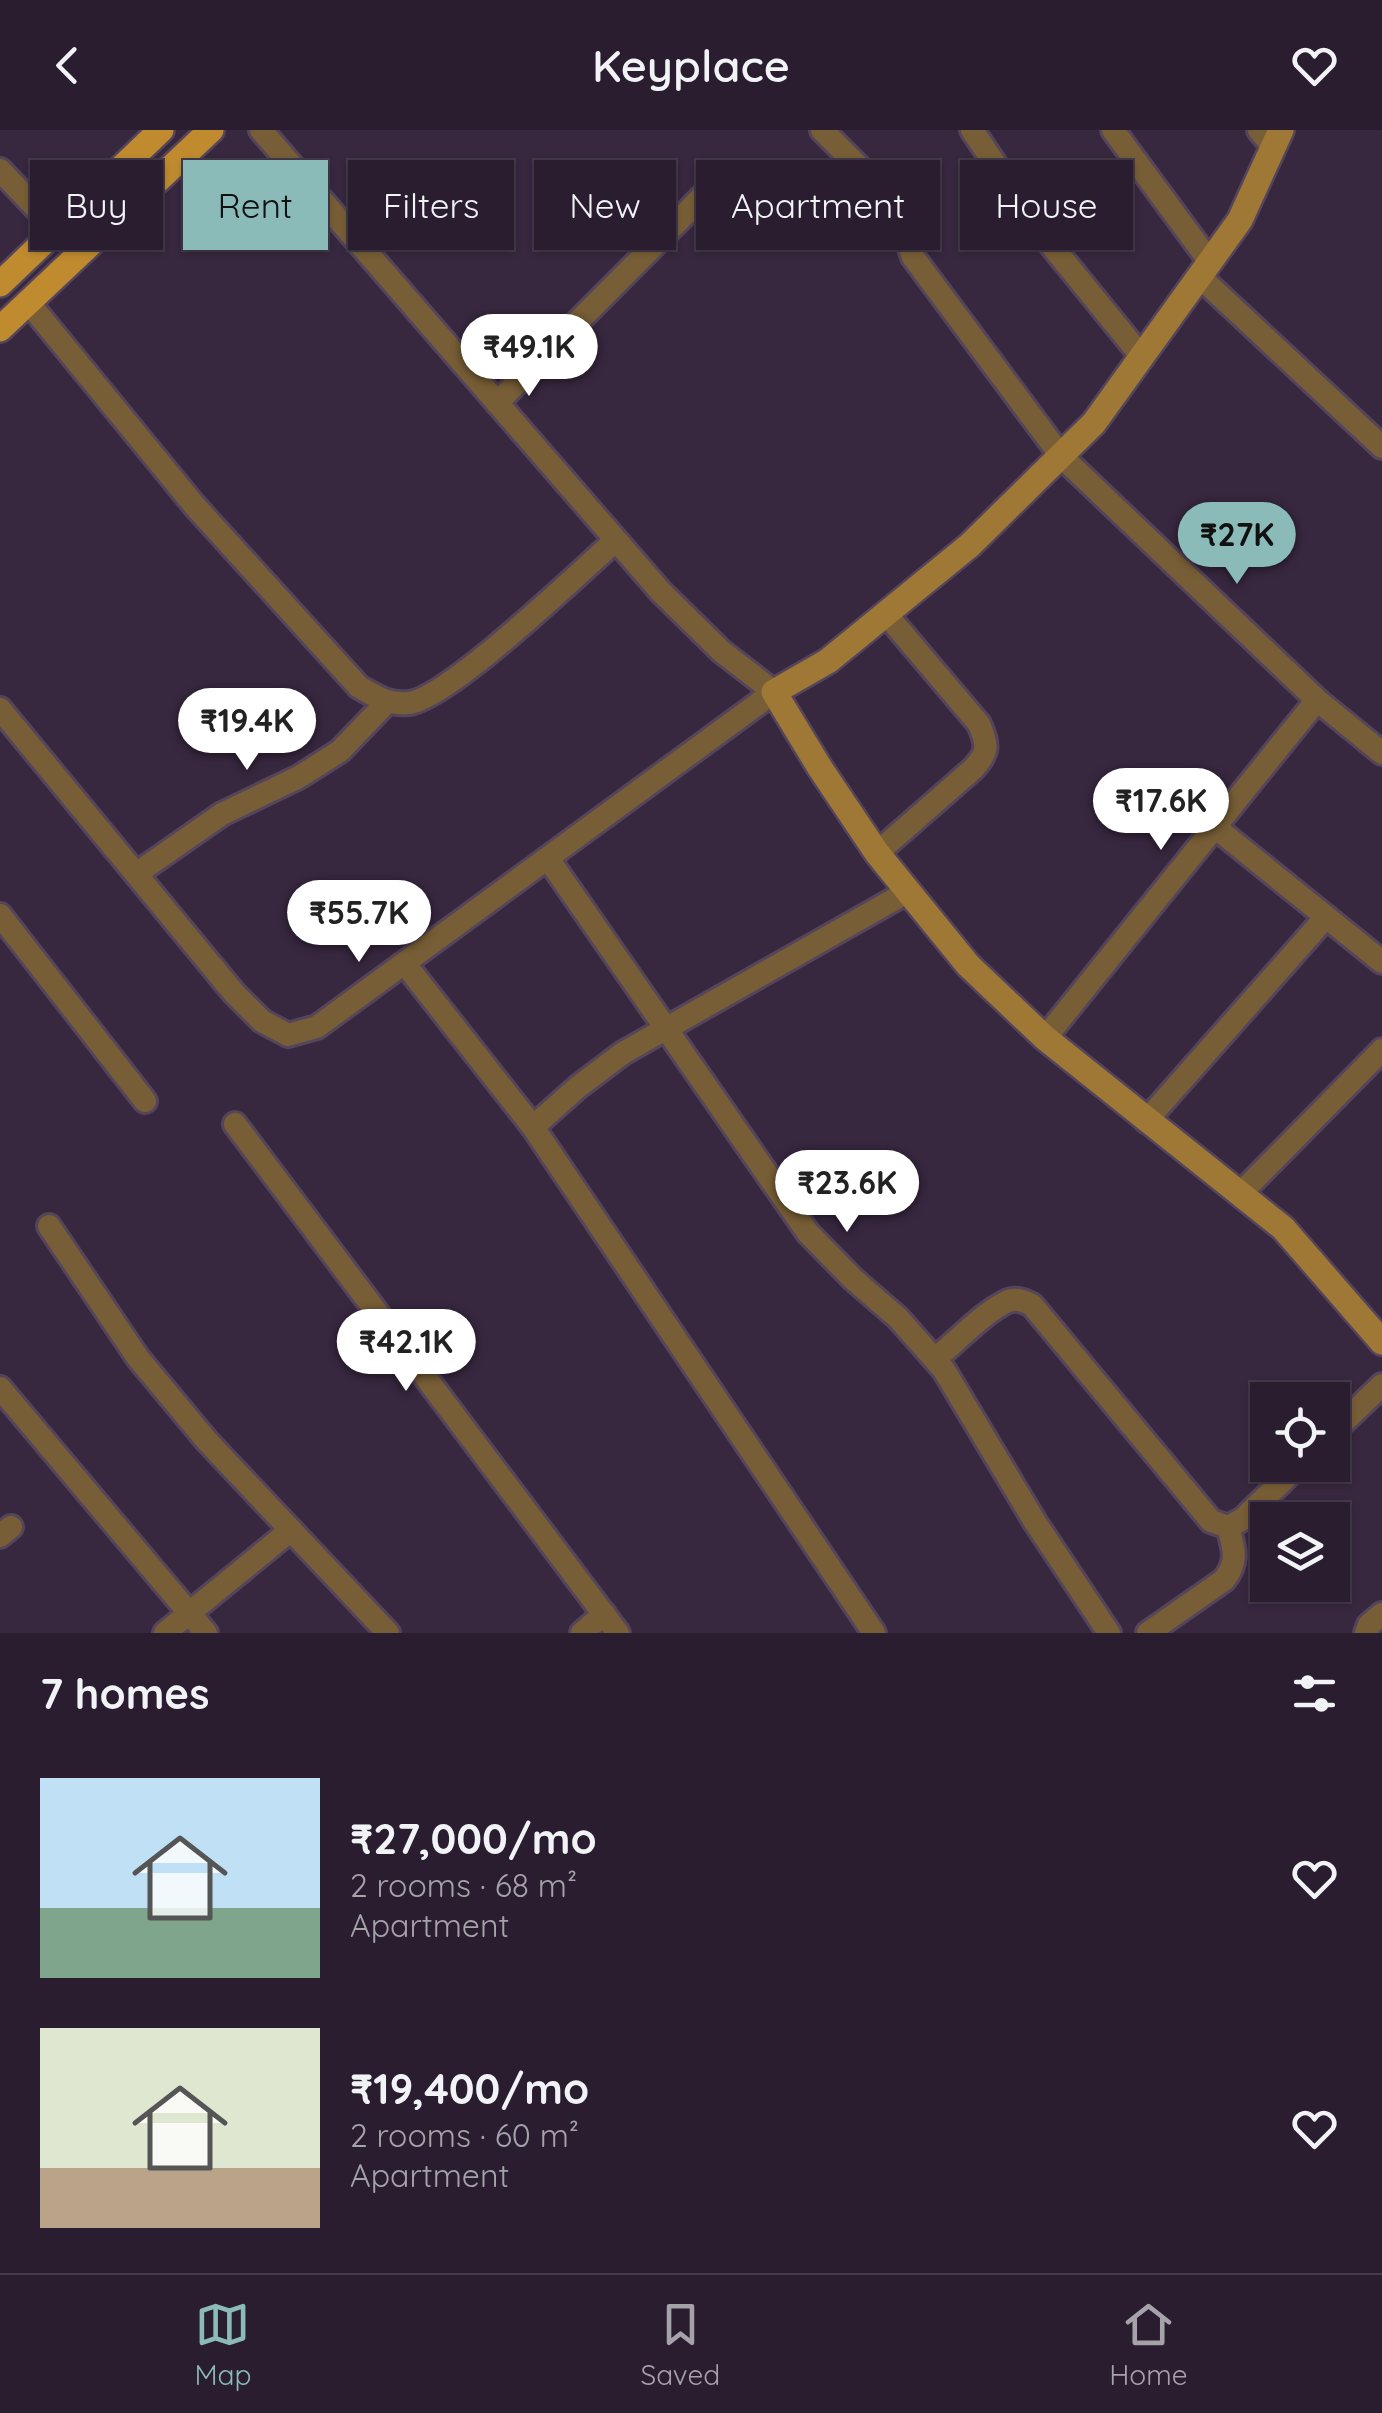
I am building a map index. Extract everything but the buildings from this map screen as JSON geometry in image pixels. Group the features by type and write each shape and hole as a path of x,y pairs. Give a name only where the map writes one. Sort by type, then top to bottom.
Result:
{"main road":[{"path":"130,160 162,130"},
{"path":"0,329 212,130"},
{"path":"0,284 35,250"}],"street":[{"path":"261,130 615,541 721,651 774,692 877,853 968,965 1045,1038 1283,1228 1382,1342"},
{"path":"822,130 893,201 913,258 1061,456 1317,700 1382,753"},
{"path":"972,130 1042,235 1142,356"},
{"path":"1113,130 1205,269 1382,447"},
{"path":"0,709 234,993 262,1021 288,1035 317,1026 774,692 828,661 970,545 1094,423 1240,220 1271,136"},
{"path":"0,170 30,202"},
{"path":"497,402 696,203"},
{"path":"28,302 194,505 359,686 386,703 414,703 454,680 615,541"},
{"path":"877,853 973,770 988,744 979,724 886,614"},
{"path":"1045,1038 1317,700"},
{"path":"136,874 222,814 299,777 340,751 386,703"},
{"path":"1216,828 1382,962"},
{"path":"549,860 808,1233 898,1318 935,1359 1034,1522 1109,1633"},
{"path":"533,1127 593,1076 667,1027 909,891"},
{"path":"0,915 146,1101"},
{"path":"1146,1121 1326,917"},
{"path":"406,964 533,1127 874,1633"},
{"path":"1240,1194 1382,1050"},
{"path":"235,1124 611,1624 582,1633"},
{"path":"50,1226 138,1358 207,1441 388,1633"},
{"path":"935,1359 1009,1301 1021,1299 1032,1305 1211,1522 1228,1527 1243,1519 1281,1482"},
{"path":"1350,1416 1382,1385"},
{"path":"0,1388 206,1633"},
{"path":"1148,1633 1224,1580 1234,1568 1236,1555 1228,1527"},
{"path":"165,1633 291,1530"},
{"path":"1366,1633 1382,1614"}]}
